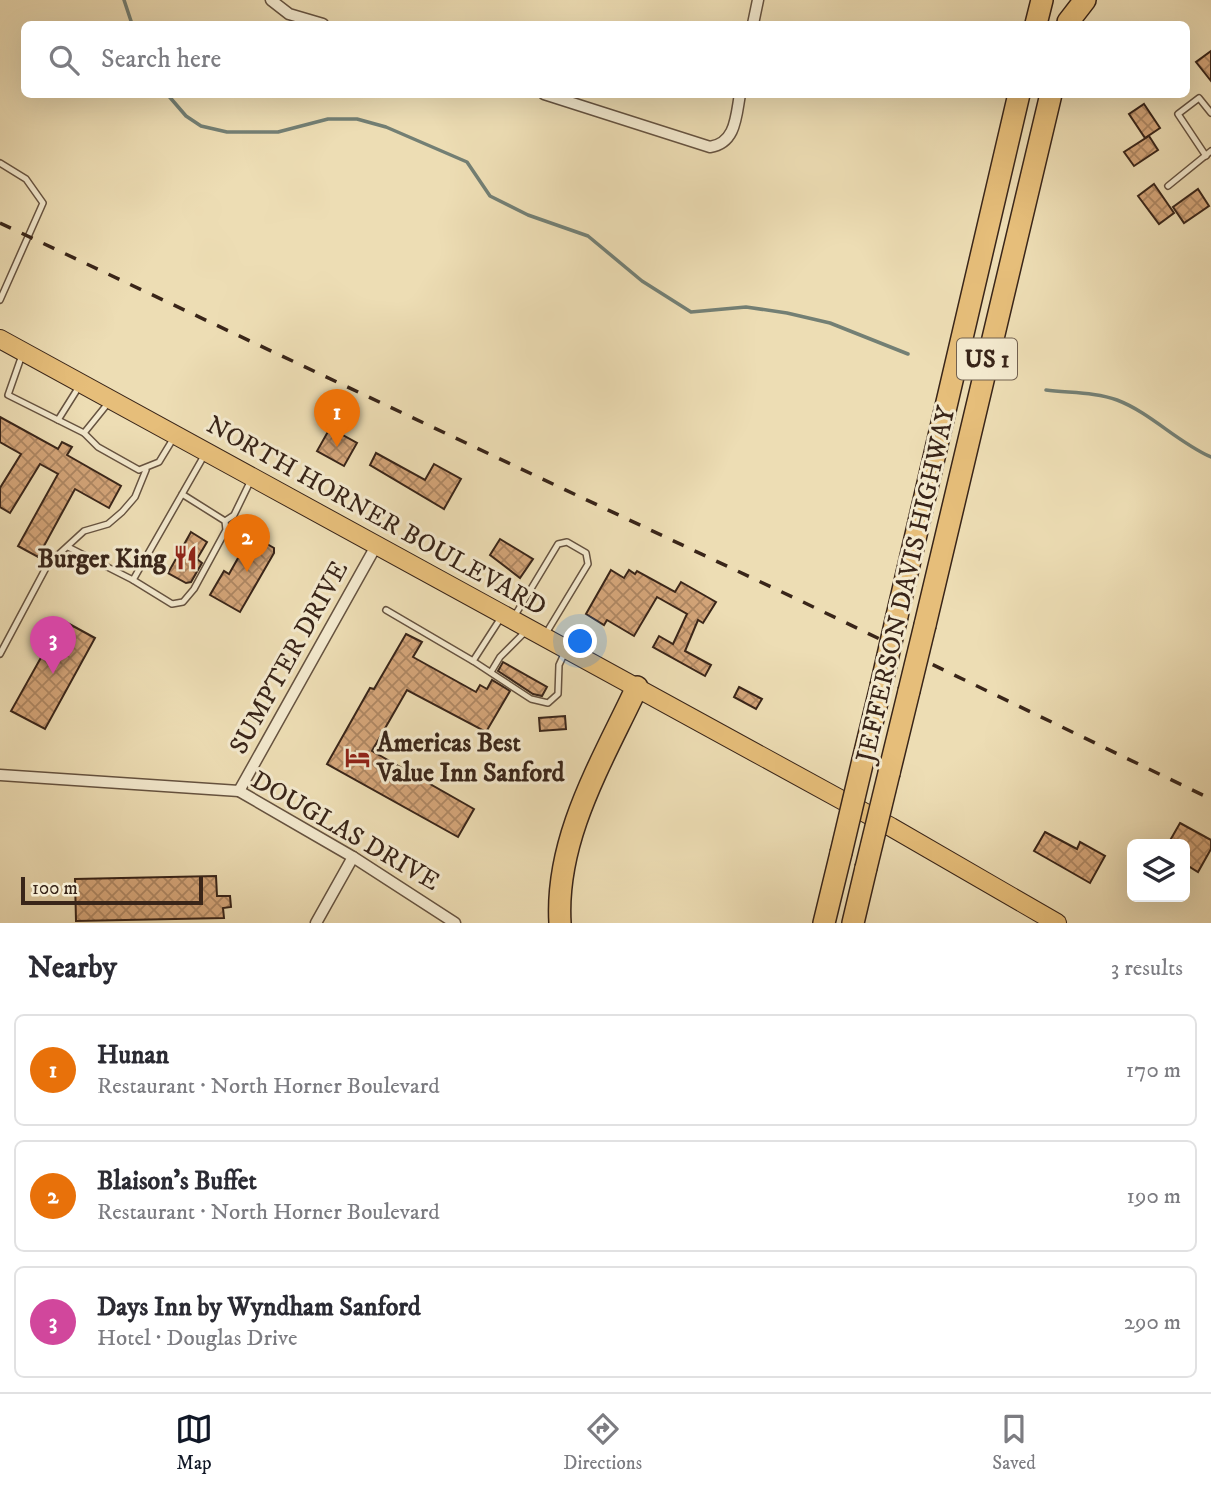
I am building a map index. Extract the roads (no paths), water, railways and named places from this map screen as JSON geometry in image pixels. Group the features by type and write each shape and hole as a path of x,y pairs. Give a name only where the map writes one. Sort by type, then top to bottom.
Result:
{"highway":[{"path":"1037,21 1042,0"},
{"path":"1068,21 1073,0"},
{"path":"1069,21 1085,0"},
{"name":"JEFFERSON DAVIS HIGHWAY","path":"824,923 1019,98"},
{"name":"JEFFERSON DAVIS HIGHWAY","path":"855,921 1050,98"},
{"path":"560,923 562,870 572,833 637,687"}],"main road":[{"name":"NORTH HORNER BOULEVARD","path":"0,339 891,827 1058,923"}],"street":[{"path":"271,0 289,14 313,21"},
{"path":"754,21 758,0"},
{"path":"557,98 710,147 724,143 732,132 739,98"},
{"name":"SUMPTER DRIVE","path":"239,790 376,546"},
{"name":"DOUGLAS DRIVE","path":"0,775 239,790 353,857 455,923"},
{"path":"316,923 353,857"}],"lane":[{"path":"1168,186 1208,154 1178,114 1199,98 1211,113"},
{"path":"0,163 26,179 43,203 0,300"},
{"path":"24,352 8,395 84,433 98,447 139,470 146,470 159,462 175,433"},
{"path":"58,420 82,383"},
{"path":"84,433 111,399"},
{"path":"133,580 207,451"},
{"path":"0,654 48,564 85,531 108,524 122,512 135,497 146,470"},
{"path":"225,521 234,515 253,477"},
{"path":"182,494 225,521"},
{"path":"68,547 133,580 172,604 183,602 194,589 226,530 225,521"},
{"path":"473,661 522,625 588,564 586,553 567,542 558,544 522,625 491,672"},
{"path":"386,610 531,699 548,703 558,694 559,665 566,649"}],"waterway":[{"path":"124,0 131,21"},
{"path":"170,98 186,116 201,126 227,132 278,132 328,119 357,119 386,127 467,162 490,196 528,215 588,236 642,281 691,312 746,307 787,313 830,323 908,354"},
{"path":"1046,390 1091,394 1117,400 1141,412 1211,457"}],"railway":[{"path":"0,223 803,602 1211,799"}],"place":[{"name":"Hunan","path":"337,447"},
{"name":"Burger King","path":"186,558"},
{"name":"Blaison’s Buffet","path":"247,572"},
{"name":"Days Inn by Wyndham Sanford","path":"53,674"},
{"name":"Americas Best Value Inn Sanford","path":"357,757"}]}
